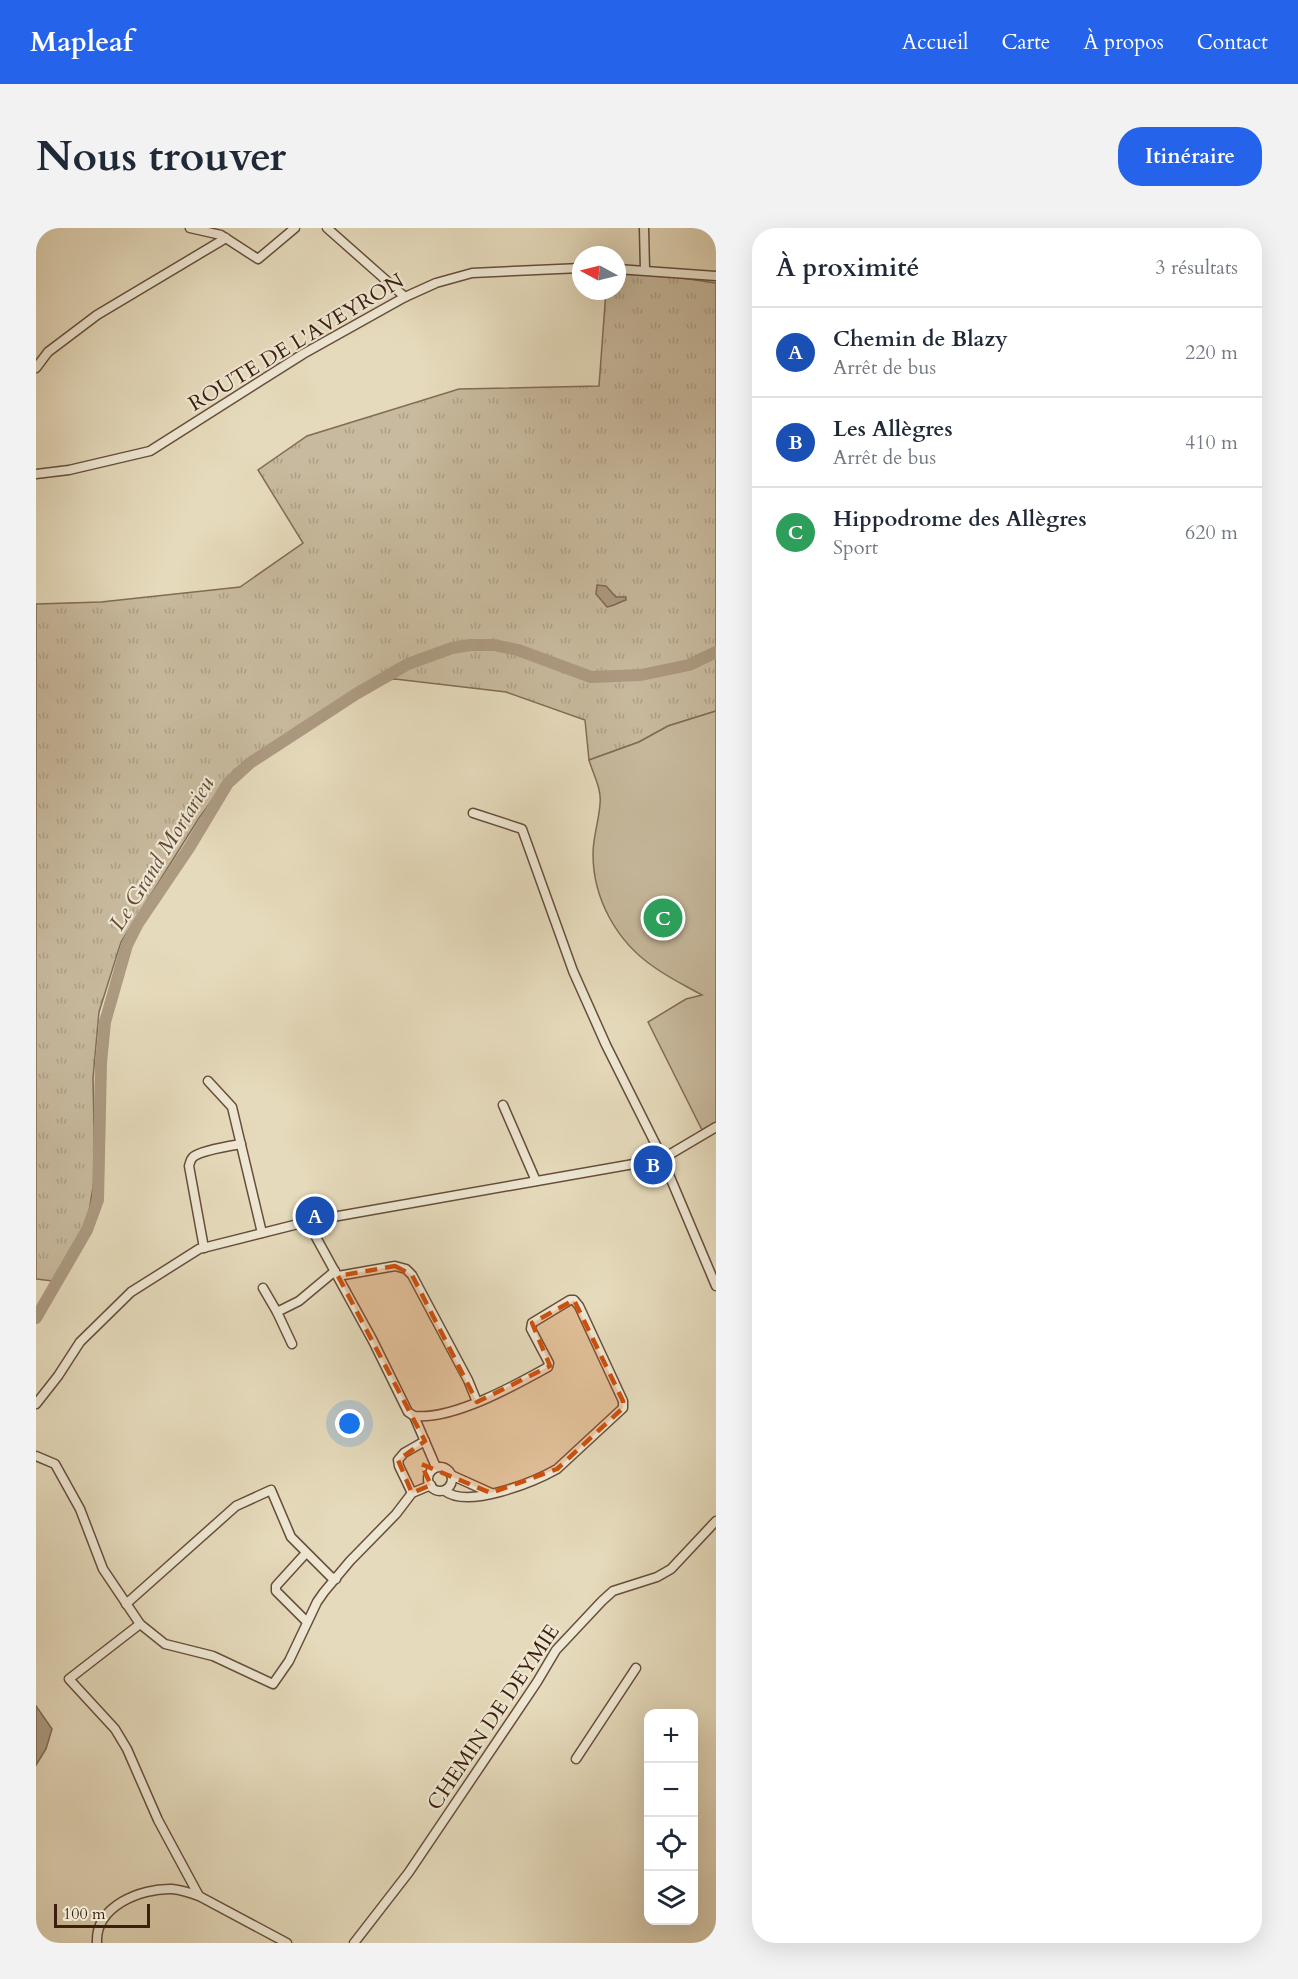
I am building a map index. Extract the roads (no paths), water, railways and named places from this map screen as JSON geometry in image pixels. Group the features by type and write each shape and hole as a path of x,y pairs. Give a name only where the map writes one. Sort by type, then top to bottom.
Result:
{"street":[{"path":"190,228 221,235 258,260 295,228"},
{"path":"327,228 405,297"},
{"path":"644,228 645,270"},
{"path":"36,368 48,352 97,315 226,238"},
{"name":"ROUTE DE L'AVEYRON","path":"36,474 69,470 150,451 303,354 405,297 436,283 472,273 572,268"},
{"path":"626,269 716,276"},
{"path":"473,813 522,830 573,971 606,1045 662,1159 716,1286"},
{"path":"208,1081 232,1107 262,1233"},
{"path":"503,1105 536,1181"},
{"path":"36,1404 80,1342 131,1292 204,1248 310,1221 662,1159 716,1127"},
{"path":"204,1248 190,1161 193,1157 214,1150 241,1144"},
{"path":"310,1221 311,1228 374,1341 436,1467"},
{"path":"276,1312 299,1301 337,1274 395,1266 406,1269 412,1275 468,1380 477,1402"},
{"path":"263,1288 292,1344"},
{"path":"411,1414 438,1414 477,1402 510,1389 548,1367 549,1363 531,1329 532,1323 570,1300 574,1300 579,1306 623,1401 623,1408 557,1469 511,1489 491,1493 467,1496 450,1495 430,1485"},
{"path":"412,1494 398,1460 404,1453 425,1441"},
{"path":"36,1456 55,1464 80,1509 104,1569 140,1624 165,1644 213,1656 273,1684 289,1660 317,1602 350,1561 396,1514 412,1494 430,1485"},
{"path":"436,1467 491,1493"},
{"path":"430,1485 429,1475 436,1467"},
{"path":"445,1491 453,1483 451,1475"},
{"path":"126,1604 236,1506 271,1490 291,1537 336,1580"},
{"name":"CHEMIN DE DEYMIE","path":"354,1943 410,1872 556,1650 613,1591 657,1577 671,1569 716,1521"},
{"path":"306,1553 276,1586 276,1591 307,1622"},
{"path":"140,1624 69,1679 115,1729 127,1749 158,1820 200,1896"},
{"path":"576,1759 636,1668"},
{"path":"97,1943 97,1934 113,1907 129,1898 165,1889 176,1889 200,1896 287,1943"}],"waterway":[{"name":"Le Grand Mortarieu","path":"36,1318 87,1230 98,1200 101,1063 105,1022 127,945 137,925 189,848 228,783 250,763 356,694 408,664 452,648 494,645 518,650 591,677 641,675 689,665 716,652"}],"place":[{"name":"Hippodrome des Allègres","path":"663,918"},
{"name":"Les Allègres","path":"653,1165"},
{"name":"Chemin de Blazy","path":"315,1216"}]}
